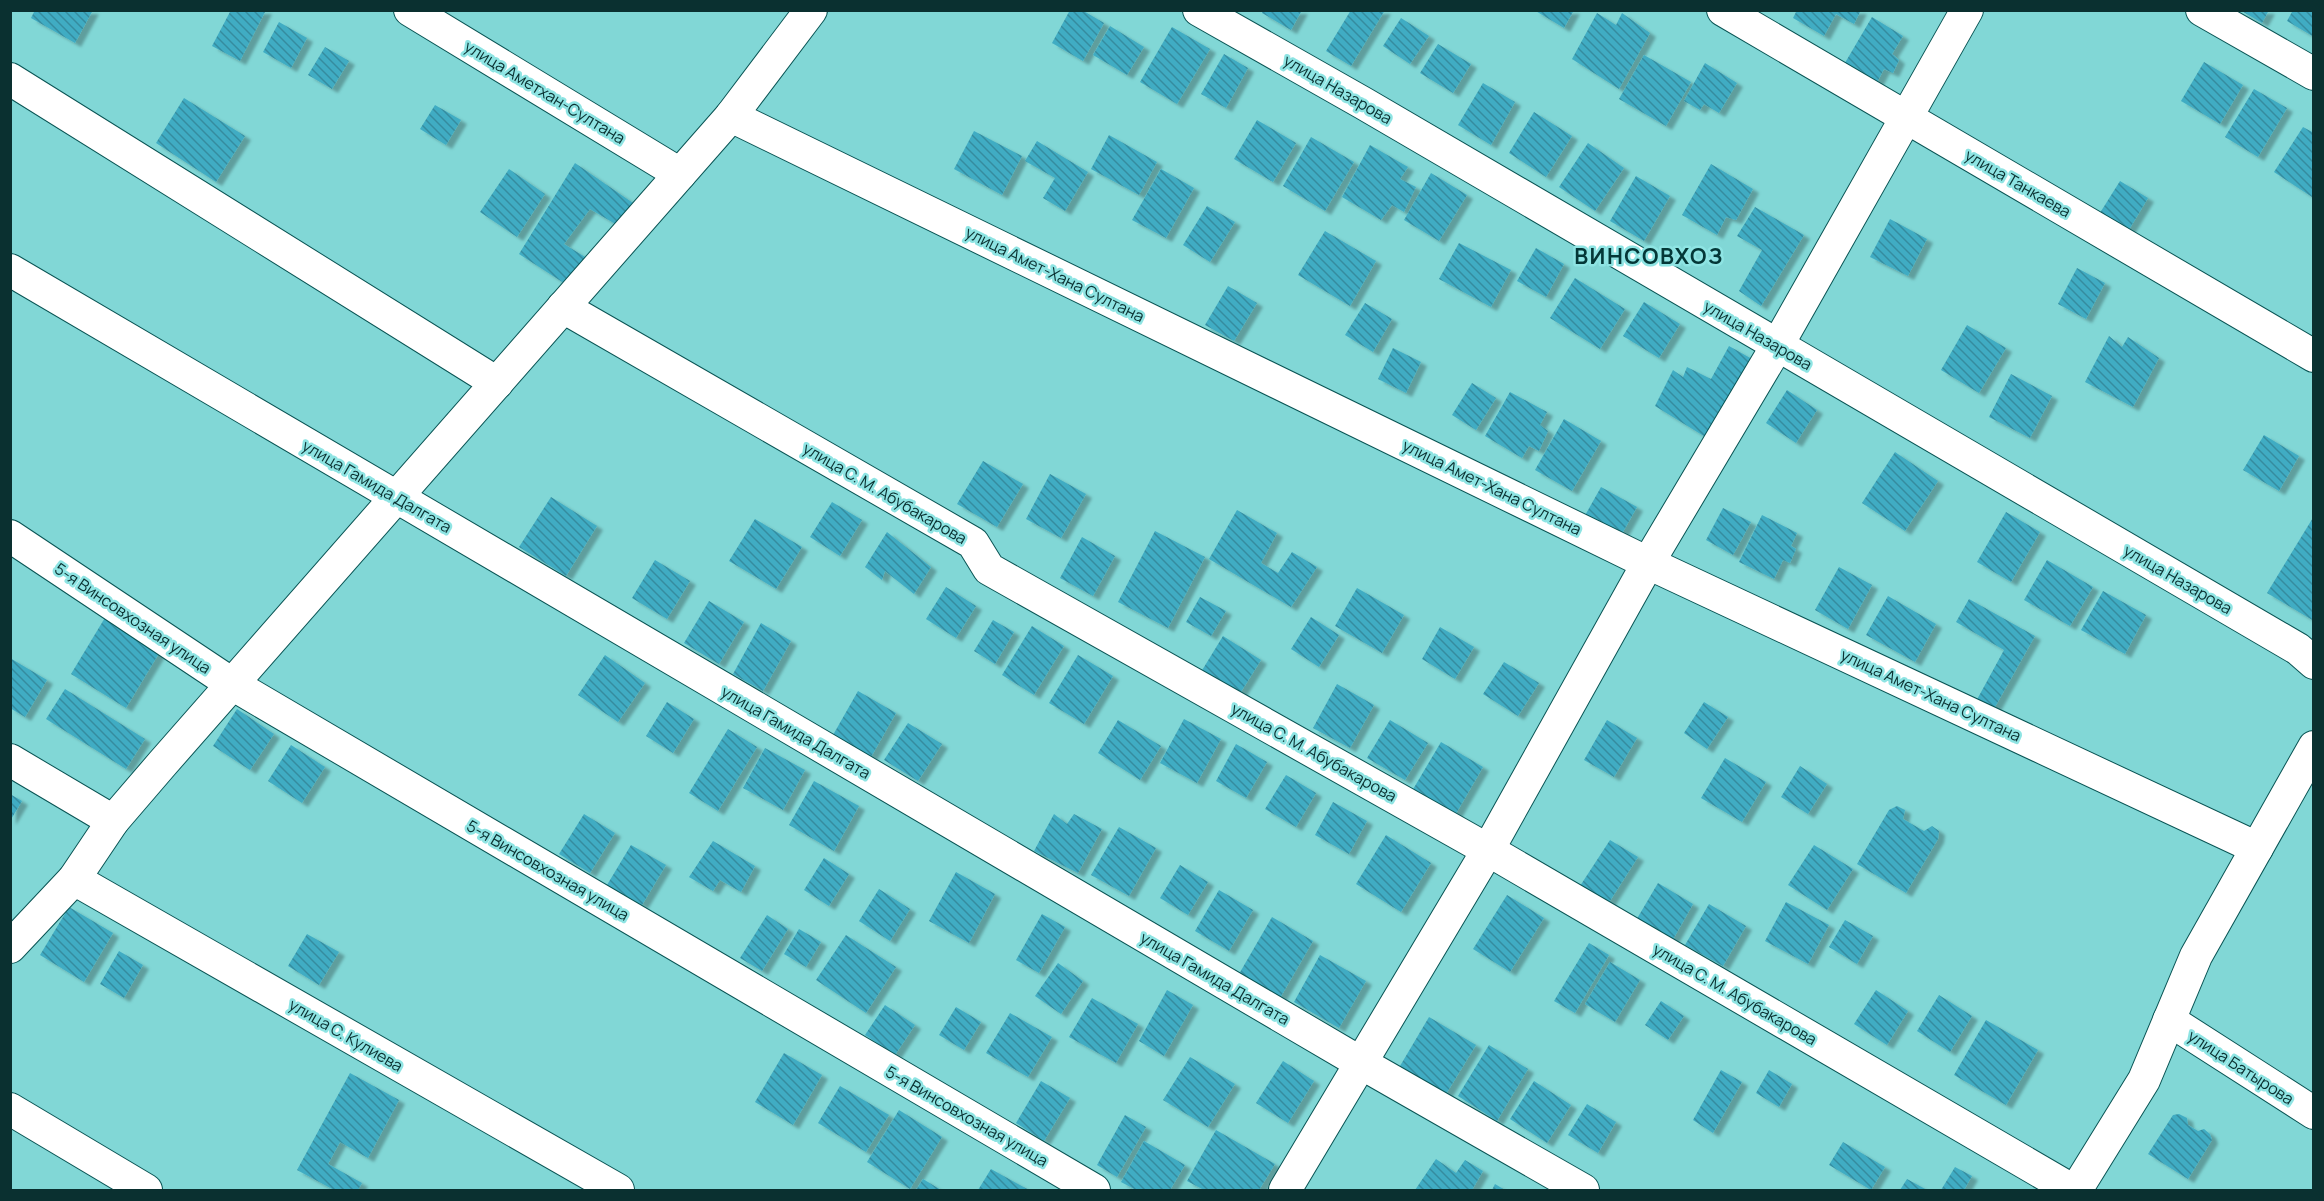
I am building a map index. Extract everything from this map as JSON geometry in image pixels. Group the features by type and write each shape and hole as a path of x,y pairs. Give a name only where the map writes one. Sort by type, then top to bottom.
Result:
{"street":[{"name":"улица Аметхан-Султана","path":"410,10 680,174"},
{"path":"10,947 74,879 113,822 232,684 731,116 811,10"},
{"name":"улица Назарова","path":"1199,10 1363,103 2298,649 2313,663"},
{"name":"улица Танкаева","path":"1723,10 2313,356"},
{"path":"1285,1191 1488,850 1648,563 1777,346 1967,10"},
{"path":"2202,10 2313,74"},
{"path":"10,79 497,383"},
{"name":"улица Амет-Хана Султана","path":"731,116 1648,563 2257,848"},
{"name":"улица Гамида Далгата","path":"10,270 1583,1191"},
{"name":"улица С. М. Абубакарова","path":"563,307 973,543 989,569 1488,850 2074,1191"},
{"name":"5-я Винсовхозная улица","path":"10,536 232,684 1094,1191"},
{"path":"2074,1191 2144,1080 2196,956 2313,747"},
{"path":"10,760 113,822"},
{"name":"улица С. Кулиева","path":"74,879 618,1191"},
{"name":"улица Батырова","path":"2169,1020 2313,1113"},
{"path":"10,1109 146,1191"}],"building":[{"path":"35,10 93,10 75,43 31,18"},
{"path":"231,10 266,10 240,61 212,46"},
{"path":"1070,10 1082,10 1104,23 1083,61 1052,43"},
{"path":"1263,10 1302,10 1291,30 1262,13"},
{"path":"1351,10 1385,10 1351,66 1326,51"},
{"path":"1534,10 1574,10 1564,28"},
{"path":"1797,10 1861,10 1854,24 1836,14 1824,36 1793,18"},
{"path":"2240,10 2269,10 2262,23"},
{"path":"2293,10 2314,10 2314,37 2287,21"},
{"path":"1597,13 1616,25 1622,13 1650,33 1619,89 1572,59"},
{"path":"1872,17 1903,36 1892,54 1899,60 1893,73 1884,69 1872,92 1839,73"},
{"path":"1401,18 1429,36 1410,64 1383,46"},
{"path":"279,22 307,38 291,68 263,52"},
{"path":"1110,26 1144,47 1127,75 1093,55"},
{"path":"1172,27 1210,49 1177,104 1140,82"},
{"path":"1438,44 1471,64 1453,93 1420,73"},
{"path":"325,47 349,61 332,89 308,75"},
{"path":"1224,54 1248,68 1226,108 1201,94"},
{"path":"1644,55 1691,82 1666,126 1619,99"},
{"path":"2204,62 2243,85 2220,124 2181,101"},
{"path":"1705,63 1737,83 1719,113 1704,104 1700,110 1684,101"},
{"path":"1483,83 1515,102 1491,145 1458,125"},
{"path":"2254,89 2287,108 2258,157 2225,137"},
{"path":"184,98 245,136 216,182 156,143"},
{"path":"435,105 461,120 446,145 420,129"},
{"path":"1534,112 1572,136 1546,177 1509,153"},
{"path":"1257,120 1296,143 1273,182 1234,159"},
{"path":"2303,127 2314,133 2312,197 2274,172"},
{"path":"974,131 1022,156 1002,195 954,169"},
{"path":"1109,135 1157,162 1139,195 1091,169"},
{"path":"1311,137 1354,162 1325,211 1283,186"},
{"path":"1037,141 1088,172 1065,211 1043,198 1055,178 1025,161"},
{"path":"1588,143 1624,168 1595,211 1559,187"},
{"path":"1370,145 1408,167 1400,179 1416,187 1404,212 1392,205 1381,220 1342,197"},
{"path":"575,163 633,203 617,225 590,209 564,244 590,260 570,287 519,254"},
{"path":"1711,164 1753,189 1736,220 1726,217 1717,235 1682,215"},
{"path":"509,169 545,194 517,237 480,212"},
{"path":"1161,169 1194,188 1166,238 1132,220"},
{"path":"1431,173 1467,195 1439,241 1404,220"},
{"path":"1636,176 1670,196 1644,241 1610,221"},
{"path":"2120,181 2148,198 2127,233 2098,216"},
{"path":"1207,206 1235,222 1210,262 1183,245"},
{"path":"1755,207 1804,235 1761,306 1739,291 1762,250 1737,236"},
{"path":"1890,219 1927,239 1908,276 1870,257"},
{"path":"1325,231 1376,261 1350,306 1298,275"},
{"path":"1459,243 1511,270 1491,307 1439,279"},
{"path":"1536,248 1564,264 1546,297 1517,281"},
{"path":"2077,268 2105,283 2086,319 2058,304"},
{"path":"1575,278 1625,309 1600,349 1550,318"},
{"path":"1228,286 1257,303 1234,341 1205,325"},
{"path":"1644,302 1680,324 1659,358 1623,336"},
{"path":"1365,303 1392,319 1373,352 1345,335"},
{"path":"1967,325 2006,348 1979,393 1941,370"},
{"path":"2109,336 2122,347 2128,337 2159,358 2133,407 2085,382"},
{"path":"1729,346 1752,359 1707,438 1655,406 1673,370 1683,377 1687,367 1711,379"},
{"path":"1393,348 1421,362 1406,393 1378,379"},
{"path":"2011,374 2052,396 2030,438 1989,417"},
{"path":"1472,383 1496,398 1476,430 1452,415"},
{"path":"1787,390 1817,410 1796,443 1766,423"},
{"path":"1510,392 1547,412 1540,425 1548,431 1539,451 1529,446 1522,458 1485,436"},
{"path":"1564,419 1601,441 1572,491 1535,470"},
{"path":"2264,435 2299,456 2279,491 2243,470"},
{"path":"1895,452 1938,481 1905,531 1862,503"},
{"path":"983,461 1023,484 997,527 957,504"},
{"path":"1050,474 1086,494 1061,538 1026,519"},
{"path":"1601,487 1637,507 1619,539 1583,519"},
{"path":"551,497 597,526 566,576 519,547"},
{"path":"832,502 862,520 840,556 810,537"},
{"path":"1723,508 1751,522 1733,555 1706,540"},
{"path":"1237,510 1277,533 1261,563 1278,573 1292,552 1317,567 1291,607 1209,559"},
{"path":"2006,512 2040,532 2011,582 1977,562"},
{"path":"1762,515 1797,533 1791,546 1796,549 1790,563 1783,560 1774,579 1739,562"},
{"path":"2314,516 2314,621 2267,593"},
{"path":"755,519 802,547 776,589 729,561"},
{"path":"1155,531 1205,557 1168,628 1118,602"},
{"path":"887,532 931,567 914,594 885,571 882,580 865,567"},
{"path":"1082,537 1115,556 1093,596 1060,578"},
{"path":"655,560 690,581 667,619 632,598"},
{"path":"2047,560 2093,587 2070,626 2024,600"},
{"path":"1839,567 1872,585 1848,629 1815,610"},
{"path":"946,587 976,606 956,638 926,619"},
{"path":"1357,588 1404,615 1382,653 1335,626"},
{"path":"2103,591 2146,615 2125,654 2081,630"},
{"path":"1888,596 1936,624 1915,662 1866,635"},
{"path":"1200,597 1226,611 1211,636 1186,622"},
{"path":"1969,599 2035,636 1991,714 1974,705 2004,650 1956,622"},
{"path":"709,601 744,622 719,664 684,643"},
{"path":"109,611 164,645 126,708 71,674"},
{"path":"1311,617 1339,635 1319,667 1291,649"},
{"path":"993,620 1014,632 995,664 974,651"},
{"path":"761,623 791,641 763,691 733,674"},
{"path":"1032,626 1064,646 1034,695 1002,675"},
{"path":"1440,627 1474,647 1455,679 1422,659"},
{"path":"1223,636 1261,660 1239,695 1201,672"},
{"path":"605,655 645,683 618,722 578,695"},
{"path":"1078,655 1113,676 1084,724 1049,703"},
{"path":"10,658 47,680 25,717 10,708"},
{"path":"1504,662 1539,683 1518,716 1483,694"},
{"path":"1337,684 1374,705 1350,748 1313,728"},
{"path":"65,689 145,739 126,769 46,719"},
{"path":"858,691 896,713 871,757 833,735"},
{"path":"667,702 694,719 673,753 646,736"},
{"path":"1704,702 1728,717 1707,749 1684,733"},
{"path":"237,709 274,734 250,770 213,746"},
{"path":"1184,719 1221,739 1197,783 1160,763"},
{"path":"1118,720 1161,746 1140,780 1098,753"},
{"path":"1390,720 1428,743 1405,780 1367,758"},
{"path":"1607,720 1637,738 1614,777 1584,760"},
{"path":"908,723 942,744 918,781 884,760"},
{"path":"728,729 757,747 718,811 689,793"},
{"path":"1441,742 1483,767 1454,817 1412,791"},
{"path":"1236,744 1267,762 1246,798 1216,781"},
{"path":"291,745 325,767 302,803 268,781"},
{"path":"765,748 805,770 783,810 743,788"},
{"path":"1725,758 1766,782 1742,822 1701,798"},
{"path":"1800,766 1827,784 1808,814 1781,797"},
{"path":"1286,775 1316,793 1296,827 1265,809"},
{"path":"814,781 859,806 834,851 789,825"},
{"path":"10,794 22,801 10,821"},
{"path":"1333,802 1367,821 1349,854 1315,835"},
{"path":"1897,806 1905,810 1903,819 1924,831 1932,826 1939,831 1938,839 1906,893 1857,864 1889,810"},
{"path":"584,814 615,833 590,873 559,854"},
{"path":"1054,814 1067,824 1074,814 1102,829 1078,873 1034,851"},
{"path":"1119,827 1156,848 1129,896 1091,875"},
{"path":"1386,835 1431,863 1401,912 1356,884"},
{"path":"1610,840 1638,857 1608,904 1580,886"},
{"path":"713,841 755,866 741,892 720,880 713,891 689,877"},
{"path":"631,845 666,865 642,905 607,885"},
{"path":"1814,845 1853,869 1827,910 1788,885"},
{"path":"824,858 849,874 829,906 804,890"},
{"path":"1180,865 1208,882 1188,915 1160,898"},
{"path":"956,872 995,894 969,943 929,921"},
{"path":"1658,883 1693,904 1671,943 1635,922"},
{"path":"879,889 910,909 890,941 859,921"},
{"path":"1219,890 1253,910 1229,951 1195,931"},
{"path":"1507,895 1544,918 1510,972 1473,949"},
{"path":"1786,902 1829,925 1808,964 1765,941"},
{"path":"1709,904 1746,926 1723,966 1685,945"},
{"path":"69,907 113,933 84,982 40,955"},
{"path":"1042,914 1065,927 1039,973 1016,960"},
{"path":"767,915 788,929 762,971 740,958"},
{"path":"1272,917 1313,941 1280,998 1239,974"},
{"path":"1845,920 1873,936 1857,964 1829,947"},
{"path":"799,929 821,942 806,967 784,954"},
{"path":"307,934 339,952 319,985 288,966"},
{"path":"846,935 896,967 866,1013 816,980"},
{"path":"1589,943 1609,955 1575,1013 1554,1001"},
{"path":"119,951 143,965 124,998 100,984"},
{"path":"1320,955 1366,981 1339,1028 1294,1002"},
{"path":"1610,962 1640,980 1615,1022 1585,1004"},
{"path":"1058,963 1083,981 1061,1014 1035,996"},
{"path":"1167,990 1193,1005 1164,1056 1139,1041"},
{"path":"1876,990 1908,1011 1887,1045 1854,1024"},
{"path":"1939,995 1972,1016 1950,1052 1917,1031"},
{"path":"1092,998 1138,1024 1116,1063 1069,1037"},
{"path":"1661,1001 1684,1016 1668,1040 1645,1025"},
{"path":"885,1005 915,1025 895,1055 865,1035"},
{"path":"956,1007 981,1022 964,1050 939,1035"},
{"path":"1010,1013 1052,1037 1028,1077 986,1053"},
{"path":"1429,1017 1476,1045 1446,1094 1400,1066"},
{"path":"1986,1020 2038,1050 2006,1105 1954,1075"},
{"path":"1489,1045 1528,1069 1497,1121 1458,1096"},
{"path":"784,1053 822,1075 793,1125 755,1102"},
{"path":"1190,1057 1235,1084 1208,1127 1163,1100"},
{"path":"1283,1061 1314,1081 1288,1123 1256,1103"},
{"path":"1721,1070 1742,1082 1713,1133 1693,1120"},
{"path":"1769,1070 1792,1084 1779,1107 1756,1093"},
{"path":"350,1073 399,1100 368,1158 340,1142 328,1164 362,1183 358,1190 334,1190 297,1170"},
{"path":"1041,1081 1070,1098 1044,1141 1016,1123"},
{"path":"1534,1081 1571,1105 1547,1143 1510,1119"},
{"path":"840,1086 889,1115 866,1152 818,1123"},
{"path":"1587,1104 1616,1122 1598,1153 1568,1135"},
{"path":"899,1110 942,1137 910,1189 867,1162"},
{"path":"2179,1114 2187,1118 2188,1125 2198,1131 2204,1129 2210,1134 2212,1140 2188,1179 2148,1154 2173,1115"},
{"path":"1125,1115 1146,1127 1117,1177 1097,1165"},
{"path":"1216,1130 1275,1164 1259,1190 1204,1190 1187,1181"},
{"path":"1144,1141 1185,1165 1170,1190 1136,1190 1121,1182"},
{"path":"1843,1142 1885,1167 1871,1190 1829,1165"},
{"path":"1436,1159 1456,1173 1465,1160 1483,1171 1472,1190 1415,1190"},
{"path":"1955,1167 1972,1176 1964,1190 1941,1190"},
{"path":"991,1169 1029,1190 978,1190"},
{"path":"923,1179 941,1190 916,1190"},
{"path":"1907,1179 1927,1190 1900,1190"},
{"path":"1495,1184 1505,1190 1492,1190"}],"district":[{"name":"ВИНСОВХОЗ","path":"1649,256"}]}
